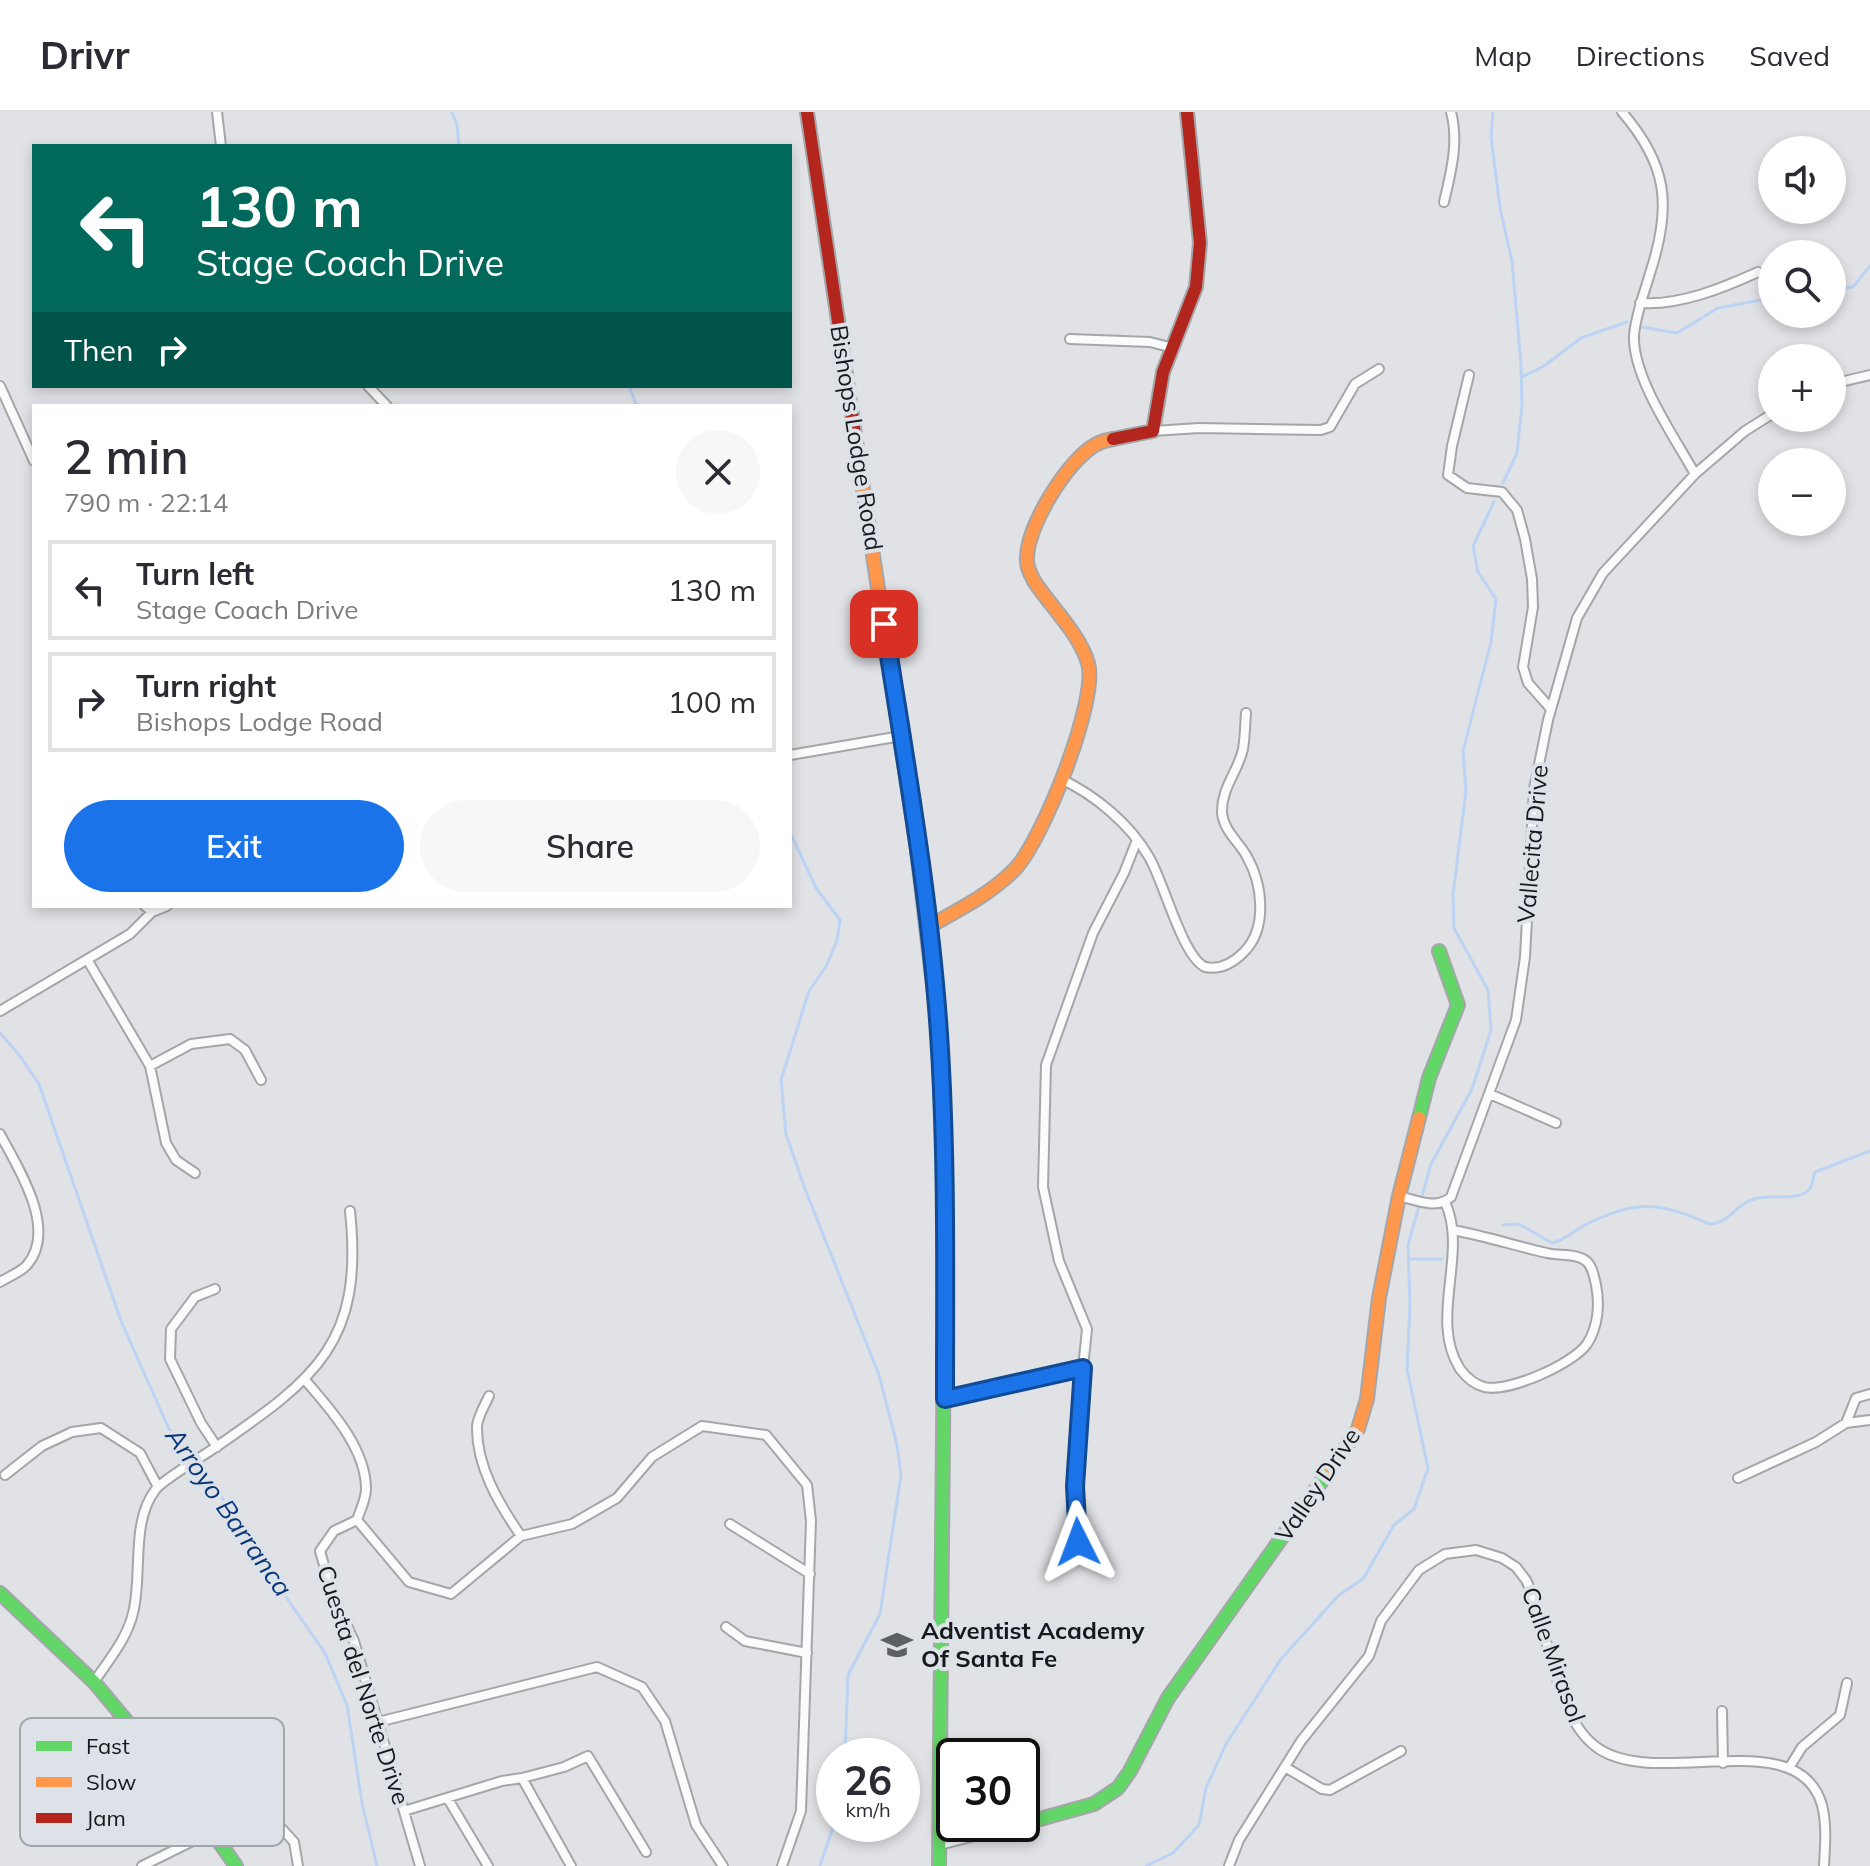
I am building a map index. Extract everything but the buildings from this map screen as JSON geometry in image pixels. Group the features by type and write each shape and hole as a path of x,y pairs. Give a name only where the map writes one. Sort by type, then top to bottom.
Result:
{"street":[{"path":"217,112 221,144"},
{"name":"Bishops Lodge Road","path":"807,112 901,736 928,927 939,1033 944,1122 945,1399 939,1866"},
{"path":"1153,431 1161,380 1196,287 1200,243 1187,112"},
{"path":"1444,202 1453,159 1451,112"},
{"path":"1622,112 1655,159 1664,198 1656,256 1640,303 1634,337 1643,380 1695,474"},
{"path":"1640,303 1655,304 1690,297 1758,272"},
{"path":"1070,339 1150,342 1173,348"},
{"path":"928,927 992,888 1021,863 1061,779 1087,698 1090,670 1075,639 1028,568 1028,544 1072,465 1096,444 1153,431 1199,428 1321,430 1330,427 1355,384 1379,369"},
{"path":"1469,375 1448,475 1467,488 1502,492 1517,510 1525,539 1533,607 1523,667 1528,683 1551,709"},
{"path":"1846,381 1870,375"},
{"path":"0,386 32,457"},
{"path":"370,388 385,404"},
{"name":"Vallecita Drive","path":"1445,1202 1455,1189 1510,1041 1518,1011 1525,957 1533,800 1551,709 1577,618 1603,573 1695,474 1758,423"},
{"path":"1061,779 1092,796 1137,840 1154,865 1195,961 1205,967 1217,968 1240,955 1258,930 1259,907 1252,869 1227,828 1222,811 1227,786 1243,749 1246,713"},
{"path":"792,755 901,736"},
{"path":"1078,1542 1075,1486 1087,1329 1059,1261 1043,1187 1046,1065 1093,933 1121,880 1137,840"},
{"path":"0,1011 130,934 148,909"},
{"name":"Valley Drive","path":"1040,1819 1094,1804 1118,1788 1168,1698 1354,1436 1367,1399 1379,1298 1399,1196 1429,1078 1458,1005 1439,951"},
{"path":"88,961 150,1066 166,1143 176,1160 195,1173"},
{"path":"150,1066 191,1044 230,1039 245,1050 261,1080"},
{"path":"1490,1094 1556,1123"},
{"path":"0,1134 33,1196 38,1226 37,1249 26,1266 0,1282"},
{"path":"1399,1196 1430,1204 1445,1202 1453,1230 1449,1324 1456,1361 1467,1377 1483,1387 1507,1386 1560,1366 1585,1346 1595,1328 1598,1304 1588,1262 1579,1257 1552,1254 1453,1230"},
{"path":"94,1682 122,1640 132,1618 138,1591 145,1508 158,1487 305,1380 323,1360 340,1327 350,1294 354,1250 350,1211"},
{"path":"215,1289 195,1297 171,1329 170,1359 201,1423 217,1447"},
{"path":"945,1399 1083,1368"},
{"path":"305,1380 335,1416 359,1457 366,1491 357,1520 409,1582 451,1594 521,1536 572,1524 617,1498 652,1457 702,1426 766,1435 807,1485 811,1521 801,1811 782,1866"},
{"path":"1846,1423 1856,1398 1870,1394"},
{"path":"489,1396 477,1424 483,1465 502,1509 521,1536"},
{"path":"1738,1478 1816,1442 1846,1423 1870,1420"},
{"path":"5,1475 42,1446 72,1432 101,1428 140,1453 158,1487"},
{"name":"Cuesta del Norte Drive","path":"357,1520 334,1531 320,1551 333,1596 354,1641 420,1866"},
{"path":"730,1524 810,1574"},
{"name":"Calle Mirasol","path":"1229,1866 1239,1840 1285,1767 1312,1725 1369,1656 1381,1621 1414,1576 1434,1558 1466,1549 1486,1551 1502,1558 1516,1567 1526,1580 1572,1717 1596,1747 1622,1760 1643,1764 1763,1762 1789,1768"},
{"path":"0,1593 94,1682 124,1718"},
{"path":"726,1627 745,1641 807,1653"},
{"path":"378,1722 597,1667 642,1687 665,1721 696,1825 723,1866"},
{"path":"1824,1866 1825,1826 1818,1795 1807,1780 1789,1768 1799,1750 1840,1715 1847,1683"},
{"path":"1722,1711 1723,1763"},
{"path":"1285,1767 1322,1789 1330,1790 1401,1751"},
{"path":"404,1811 502,1781 564,1767 588,1756 646,1852"},
{"path":"522,1778 571,1866"},
{"path":"448,1799 488,1866"},
{"path":"284,1831 294,1842 298,1866"},
{"name":"Valley Drive","path":"939,1845 951,1842"},
{"path":"142,1866 183,1846"},
{"path":"223,1846 236,1866"}],"waterway":[{"path":"452,112 459,144"},
{"path":"1493,112 1491,137 1500,208 1512,261 1521,365 1522,406 1517,453 1503,483"},
{"path":"1846,288 1853,287 1870,266"},
{"path":"1641,327 1677,333 1718,308 1758,301"},
{"path":"1522,377 1544,366 1581,338 1627,322"},
{"path":"630,388 636,404"},
{"path":"1146,1866 1173,1853 1199,1825 1206,1788 1226,1744 1281,1659 1339,1595 1363,1579 1394,1525 1414,1509 1428,1468 1407,1369 1410,1304 1408,1245 1431,1164 1472,1089 1491,1030 1488,990 1454,928 1453,894 1466,791 1463,751 1491,642 1496,599 1478,572 1473,546 1494,502"},
{"path":"792,836 816,888 840,920 837,940 827,965 809,991 781,1080 786,1134 879,1375 897,1445 901,1475 880,1614 848,1675 846,1738"},
{"name":"Arroyo Barranca","path":"0,1033 39,1084 121,1321 169,1429 230,1508 325,1653 347,1705 362,1803 377,1866"},
{"path":"1503,1225 1519,1224 1552,1243 1602,1217 1647,1206 1676,1211 1709,1224 1715,1223 1754,1199 1803,1194 1809,1190 1815,1172 1870,1151"},
{"path":"1411,1259 1442,1259"},
{"path":"820,1866 828,1842"}],"traffic: fast":[{"path":"1419,1118 1429,1078 1458,1005 1439,951"},
{"path":"939,1866 944,1330"},
{"path":"1040,1819 1094,1804 1118,1788 1168,1698 1331,1468"},
{"path":"0,1593 94,1682 124,1718"},
{"path":"222,1846 236,1866"}],"traffic: slow":[{"path":"855,435 917,849 938,1028"},
{"path":"928,927 985,894 1015,869 1039,830 1066,769 1085,707 1088,663 1071,631 1034,581 1027,557 1034,528 1061,479 1084,453 1097,444 1113,439"},
{"path":"1331,1468 1358,1429 1367,1399 1379,1298 1399,1196 1419,1118"}],"traffic: jam":[{"path":"807,112 855,435"},
{"path":"1113,439 1153,431 1163,372 1196,287 1200,243 1187,112"},
{"path":"938,1028 945,1214 944,1330"}],"place":[{"name":"Adventist Academy Of Santa Fe","path":"897,1645"}],"route":[{"path":"884,624 928,927 939,1033 944,1122 945,1399 1083,1368 1075,1486 1078,1542"}]}
